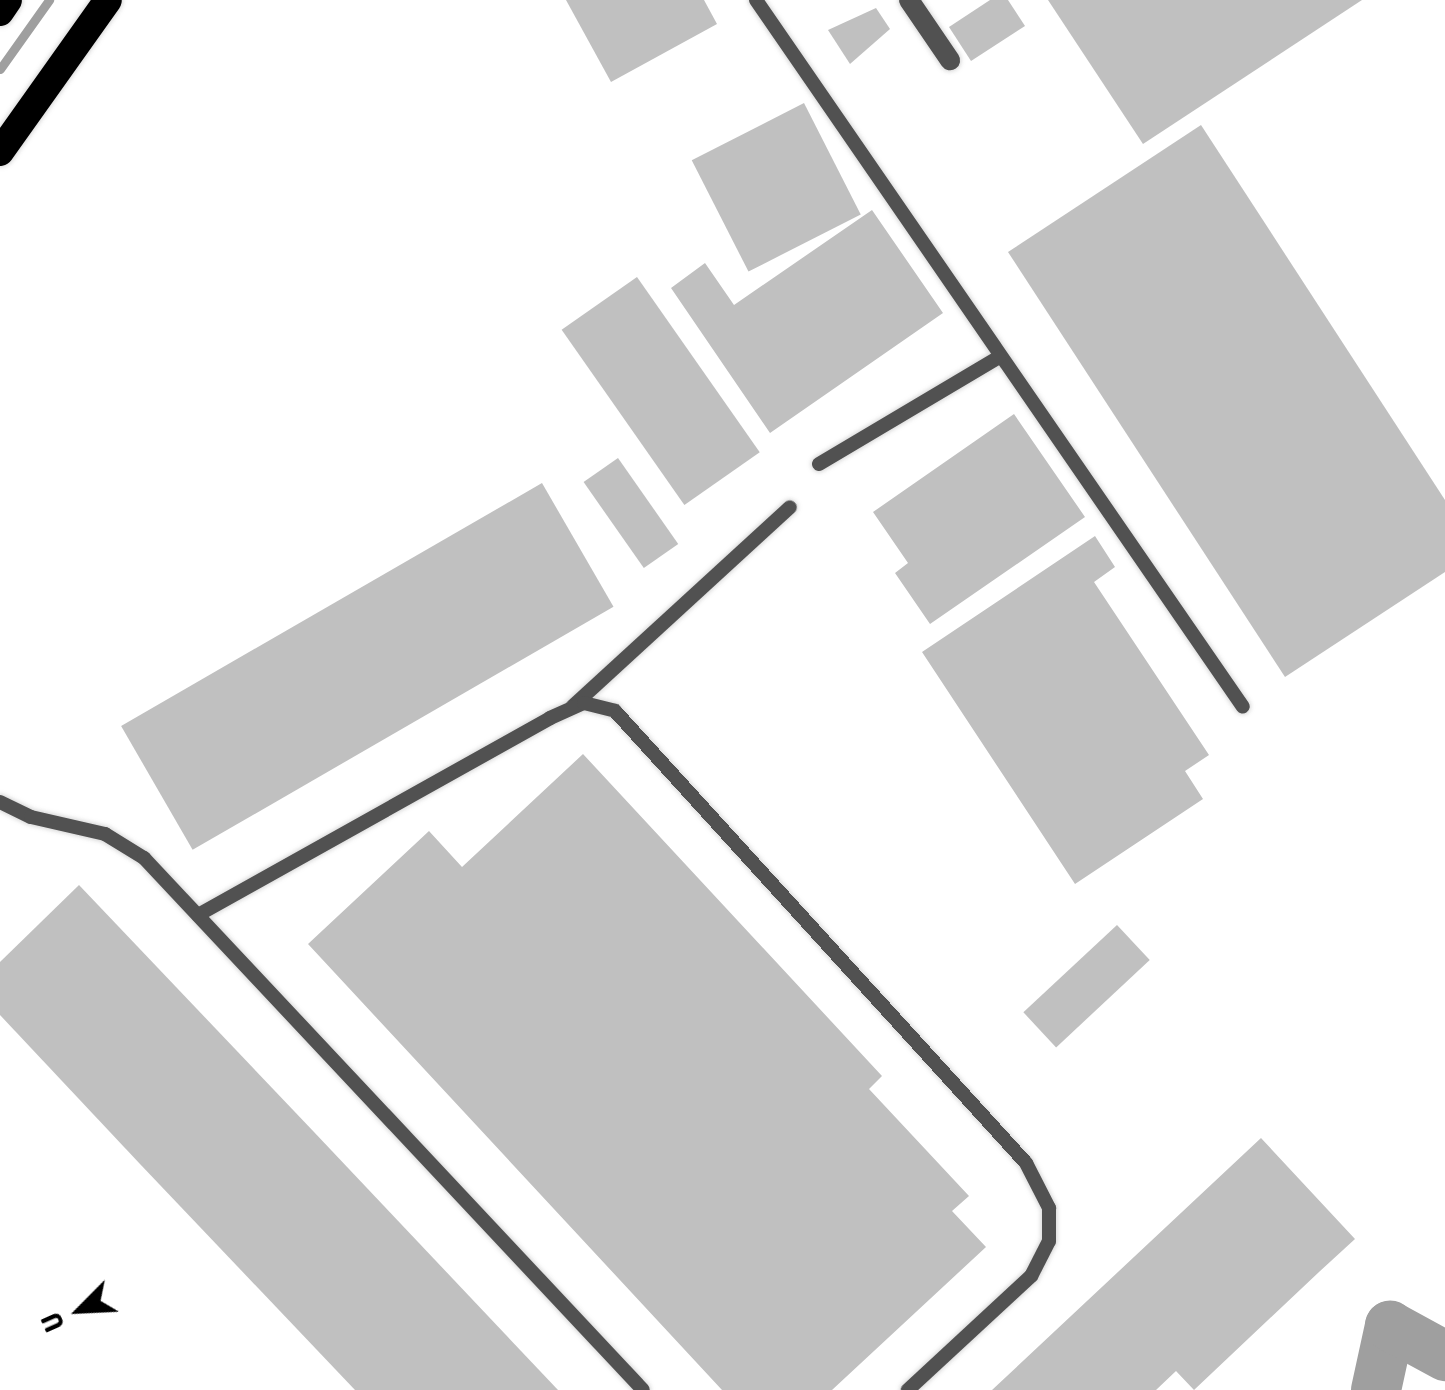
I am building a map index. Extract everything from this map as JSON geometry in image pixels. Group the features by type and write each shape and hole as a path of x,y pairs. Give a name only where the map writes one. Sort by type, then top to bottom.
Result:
{"highway":[{"path":"0,12 8,0"},
{"path":"0,152 108,0"}],"street":[{"path":"909,0 950,60"}],"lane":[{"path":"756,0 1243,707"},
{"path":"819,464 999,356"},
{"path":"568,710 790,507"},
{"path":"198,915 462,763 568,710 584,703 615,711 1026,1163 1049,1208 1049,1241 1031,1276 908,1390"},
{"path":"0,802 31,818 105,834 144,858 644,1390"}],"building":[{"path":"566,0 704,0 717,24 611,82"},
{"path":"990,0 1008,0 1025,26 971,61 949,27"},
{"path":"1048,0 1362,0 1143,144"},
{"path":"876,8 890,29 850,64 828,30"},
{"path":"804,103 861,214 748,272 692,160"},
{"path":"1201,125 1445,500 1445,572 1285,677 1008,252"},
{"path":"872,210 943,313 770,433 671,288 705,263 734,305"},
{"path":"637,277 760,452 684,505 562,330"},
{"path":"1014,414 1085,517 930,624 895,573 908,563 873,512"},
{"path":"618,458 678,544 644,568 584,482"},
{"path":"542,483 614,607 193,850 121,726"},
{"path":"1095,536 1115,567 1094,582 1209,755 1185,771 1203,799 1075,884 922,652"},
{"path":"583,754 882,1076 869,1089 969,1196 952,1211 986,1247 832,1390 722,1390 308,944 429,831 462,867"},
{"path":"79,885 558,1390 355,1390 140,1164 0,1015 0,962"},
{"path":"1117,925 1150,960 1056,1047 1023,1012"},
{"path":"1261,1138 1355,1239 1194,1390 1176,1371 1156,1390 992,1390"}],"waterway":[{"path":"0,69 49,0"},
{"path":"1376,1390 1390,1326 1445,1356"}]}
